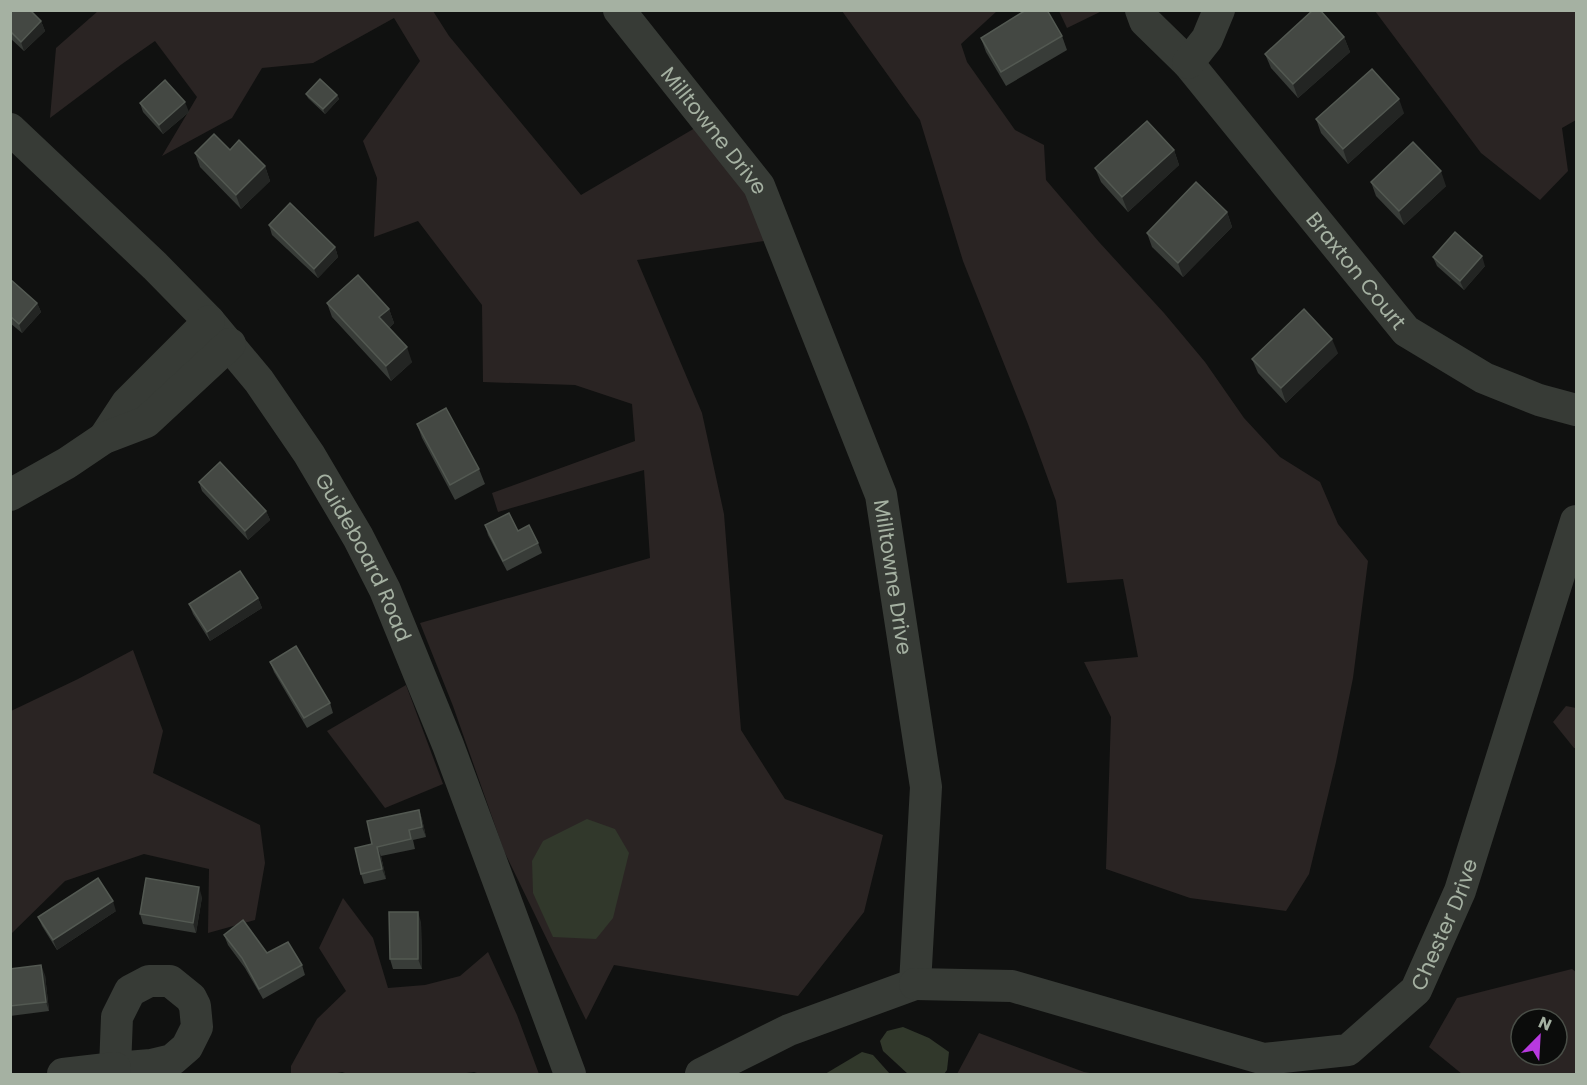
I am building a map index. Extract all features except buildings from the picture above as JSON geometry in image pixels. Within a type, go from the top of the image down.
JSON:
[{"type":"street","name":"Milltowne Drive","points":[[619,10],[759,186],[881,495],[926,787],[915,984]]},
{"type":"street","name":"Braxton Court","points":[[1141,10],[1145,21],[1188,63],[1406,331],[1484,378],[1539,400],[1576,410]]},
{"type":"street","points":[[1188,63],[1207,39],[1219,10]]},
{"type":"street","name":"Guideboard Road","points":[[10,129],[155,266],[220,332],[260,381],[309,454],[358,537],[385,590],[448,745],[570,1074]]},
{"type":"street","points":[[10,495],[67,463],[104,438],[127,403],[220,332]]},
{"type":"street","name":"Chester Drive","points":[[915,984],[1012,986],[1264,1059],[1348,1050],[1416,990],[1460,891],[1576,521]]},
{"type":"street","points":[[701,1074],[789,1030],[915,984]]},
{"type":"street","points":[[63,1074],[115,1068]]},
{"type":"shaded area","points":[[154,10],[158,12],[160,10],[433,11],[449,36],[581,195],[695,128],[747,187],[770,240],[637,260],[702,413],[724,514],[741,730],[785,799],[883,835],[864,912],[798,996],[614,965],[586,1020],[504,851],[453,706],[420,623],[650,558],[644,470],[498,512],[492,493],[635,441],[632,404],[575,385],[483,382],[482,305],[418,221],[374,237],[377,178],[363,141],[420,61],[394,18],[313,63],[262,68],[232,118],[162,156],[197,97],[155,41],[50,118],[56,48],[98,11]]},
{"type":"shaded area","points":[[842,11],[997,11],[961,44],[967,62],[1015,130],[1044,145],[1046,180],[1205,362],[1244,418],[1280,457],[1320,482],[1338,524],[1368,561],[1353,678],[1336,762],[1309,874],[1286,911],[1190,898],[1106,869],[1111,717],[1084,662],[1138,657],[1123,579],[1067,583],[1056,501],[963,261],[920,120]]},
{"type":"shaded area","points":[[1059,11],[1102,11],[1067,28]]},
{"type":"shaded area","points":[[1375,11],[1576,11],[1576,120],[1562,128],[1568,171],[1540,200],[1481,153]]},
{"type":"shaded area","points":[[133,650],[163,731],[153,773],[260,825],[265,863],[255,920],[208,933],[209,869],[144,854],[65,881],[11,934],[11,711]]},
{"type":"shaded area","points":[[406,685],[443,784],[385,808],[327,731]]},
{"type":"shaded area","points":[[1566,706],[1576,708],[1576,748],[1553,722]]},
{"type":"shaded area","points":[[587,819],[615,829],[629,853],[613,918],[596,939],[553,937],[533,893],[532,861],[543,841]]},
{"type":"shaded area","points":[[343,898],[373,938],[388,988],[425,985],[460,976],[488,952],[517,1015],[539,1074],[480,1074],[474,1072],[348,1074],[342,1072],[291,1074],[291,1066],[317,1019],[346,991],[319,948]]},
{"type":"shaded area","points":[[1572,969],[1576,972],[1576,1074],[1462,1074],[1429,1047],[1457,998]]},
{"type":"shaded area","points":[[903,1027],[929,1038],[949,1052],[947,1070],[944,1074],[908,1074],[883,1051],[880,1041],[887,1031]]},
{"type":"shaded area","points":[[979,1033],[1084,1072],[1096,1074],[957,1074]]},
{"type":"shaded area","points":[[862,1052],[873,1055],[890,1074],[825,1074]]}]
